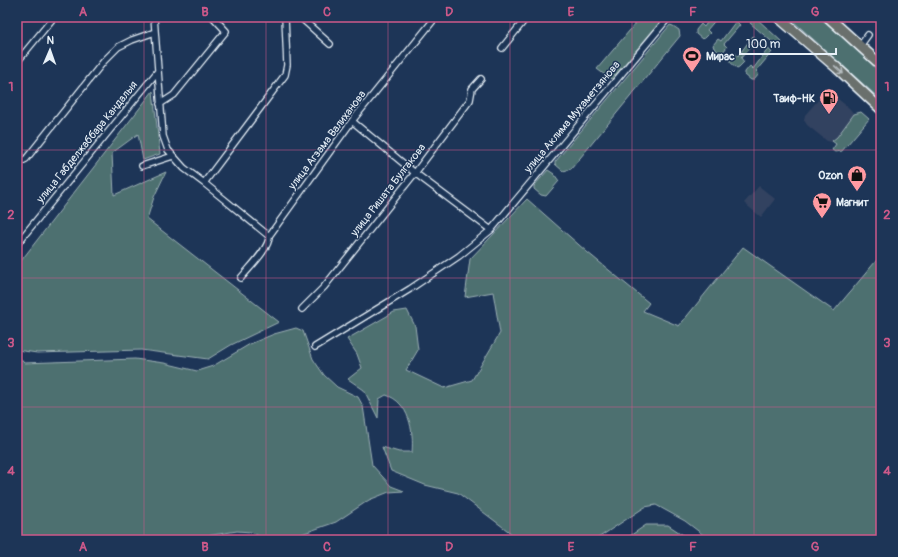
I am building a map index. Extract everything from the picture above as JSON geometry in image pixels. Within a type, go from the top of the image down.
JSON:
[{"type":"main road","points":[[778,17],[837,68],[881,109]]},
{"type":"main road","points":[[828,17],[881,65]]},
{"type":"street","points":[[17,62],[54,17]]},
{"type":"street","points":[[154,17],[163,136],[168,150],[184,168],[269,236]]},
{"type":"street","points":[[160,104],[174,96],[226,31],[213,17]]},
{"type":"street","points":[[204,183],[285,75],[287,65],[285,17]]},
{"type":"street","points":[[300,17],[330,44]]},
{"type":"street","name":"улица Агзама Валиханова","points":[[241,278],[266,248],[269,241],[269,236],[352,122],[436,17]]},
{"type":"street","points":[[502,48],[527,17]]},
{"type":"street","name":"улица Аклима Мухаметзянова","points":[[315,347],[460,256],[491,230],[670,17]]},
{"type":"street","points":[[17,162],[26,159],[104,61],[118,47],[132,40],[155,32]]},
{"type":"street","points":[[860,46],[868,35]]},
{"type":"street","name":"улица Габделжаббара Кандалыя","points":[[17,244],[158,72]]},
{"type":"street","name":"улица Ришата Булгакова","points":[[302,309],[324,287],[415,173],[470,100],[472,89],[481,79]]},
{"type":"street","points":[[352,122],[415,173],[491,230]]},
{"type":"street","points":[[142,166],[173,156]]},
{"type":"shaded area","points":[[827,90],[854,114],[837,138],[832,142],[827,141],[807,125],[804,120],[805,115]]},
{"type":"shaded area","points":[[759,186],[775,199],[761,217],[744,203]]},
{"type":"green space","points":[[641,17],[664,17],[612,79],[609,78],[597,69]]},
{"type":"green space","points":[[711,17],[718,17],[707,30],[710,33],[702,39],[696,34],[696,30],[701,24],[704,27]]},
{"type":"green space","points":[[753,17],[755,17],[782,42],[777,46],[750,23]]},
{"type":"green space","points":[[801,17],[820,17],[881,72],[881,100],[793,21]]},
{"type":"green space","points":[[736,21],[740,25],[724,44],[727,47],[722,53],[720,53],[714,48],[713,45],[718,39],[721,41]]},
{"type":"green space","points":[[670,25],[679,30],[680,36],[571,169],[563,171],[555,164],[555,162]]},
{"type":"green space","points":[[753,36],[757,39],[741,58],[744,62],[737,68],[730,62],[730,59],[735,53],[738,56]]},
{"type":"green space","points":[[768,49],[772,52],[756,71],[759,74],[754,80],[751,80],[745,75],[745,72],[750,66],[753,69]]},
{"type":"green space","points":[[153,91],[160,154],[143,160],[138,134],[112,153],[114,195],[166,172],[154,197],[147,219],[279,322],[231,345],[208,359],[141,350],[37,353],[17,350],[17,266]]},
{"type":"green space","points":[[861,112],[869,119],[842,151],[835,152],[832,150],[836,144],[832,141],[837,137],[854,114]]},
{"type":"green space","points":[[548,170],[554,174],[559,181],[546,196],[541,195],[534,189],[534,186]]},
{"type":"green space","points":[[527,199],[587,252],[649,303],[643,311],[679,326],[743,247],[834,311],[881,255],[881,536],[878,540],[710,540],[685,521],[656,505],[645,507],[595,540],[520,540],[458,493],[425,485],[391,471],[382,447],[399,452],[412,452],[412,435],[408,418],[400,404],[386,395],[379,399],[378,418],[364,390],[348,379],[362,368],[357,354],[347,339],[394,312],[407,310],[415,326],[418,350],[406,370],[444,388],[472,380],[500,333],[493,292],[465,297],[470,259]]},
{"type":"green space","points":[[296,328],[303,331],[313,359],[324,375],[337,387],[358,397],[363,406],[372,465],[391,486],[404,491],[389,492],[369,500],[336,522],[284,540],[267,540],[251,532],[237,531],[182,540],[17,540],[17,355],[24,363],[135,359],[164,363],[197,371],[213,366],[250,344],[274,334]]},
{"type":"green space","points":[[646,525],[668,525],[691,540],[624,540]]},
{"type":"place","name":"Мирас","points":[[692,73]]},
{"type":"place","name":"Таиф-НК","points":[[829,115]]},
{"type":"place","name":"Ozon","points":[[857,192]]},
{"type":"place","name":"Магнит","points":[[822,219]]}]
